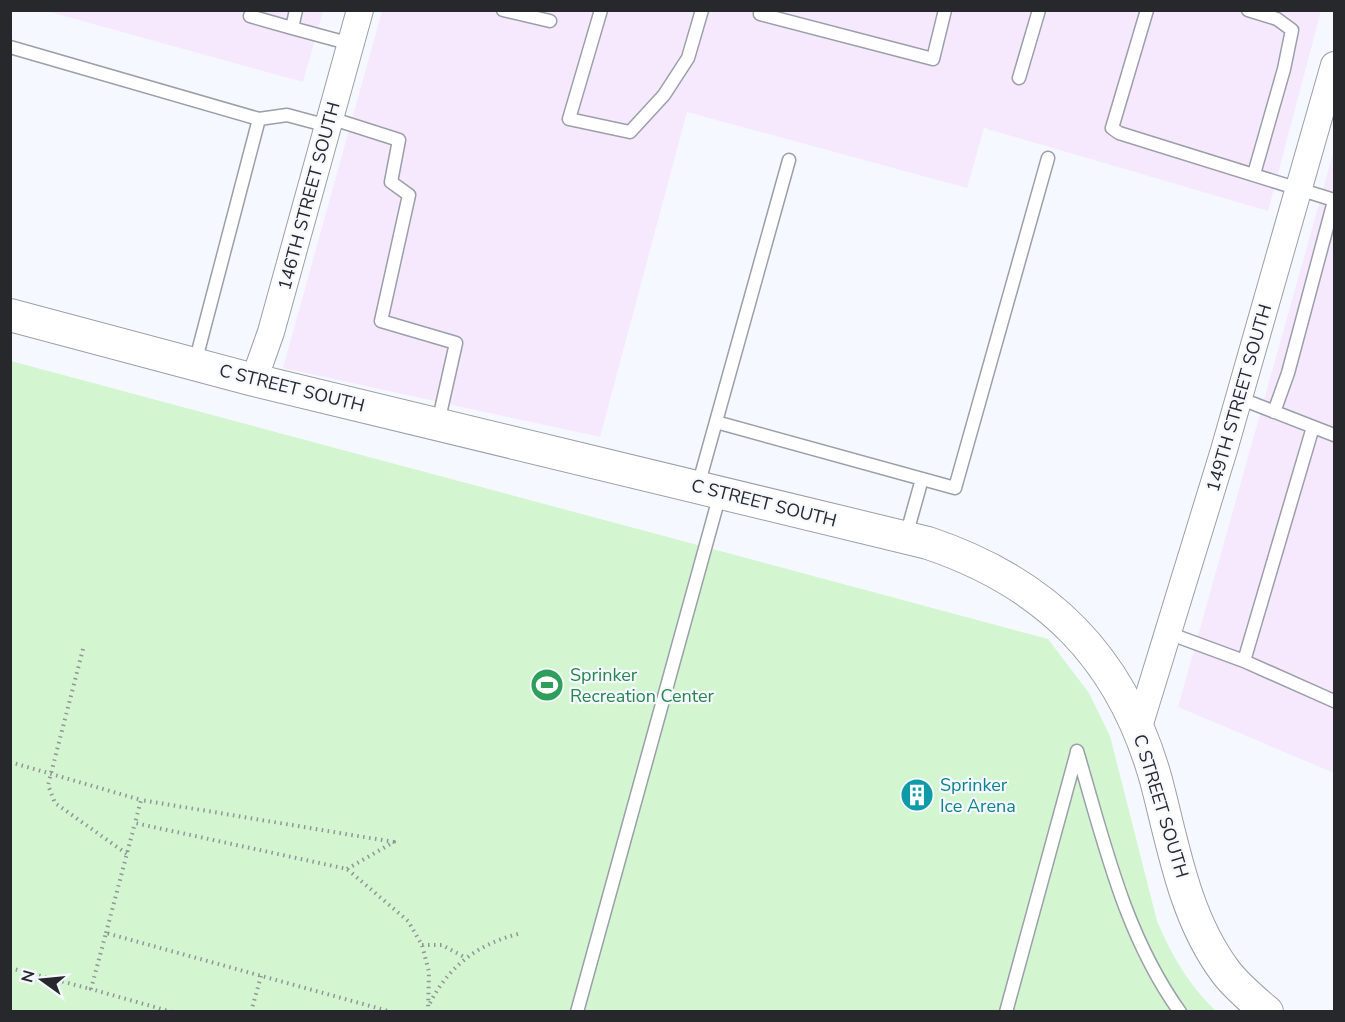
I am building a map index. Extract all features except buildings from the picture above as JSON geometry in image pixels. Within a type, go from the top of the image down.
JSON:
[{"type":"street","name":"146TH STREET SOUTH","points":[[255,380],[271,332],[360,10]]},
{"type":"street","name":"149TH STREET SOUTH","points":[[1138,729],[1239,398],[1335,64]]},
{"type":"street","name":"C STREET SOUTH","points":[[10,315],[255,380],[905,538],[958,553],[988,567],[1022,586],[1055,610],[1104,664],[1138,729],[1155,779],[1169,835],[1198,922],[1226,972],[1267,1011]]},
{"type":"lane","points":[[292,28],[296,10]]},
{"type":"lane","points":[[504,10],[550,21]]},
{"type":"lane","points":[[601,10],[569,119],[630,132],[664,95],[688,58],[702,10]]},
{"type":"lane","points":[[760,10],[760,14],[933,59],[945,10]]},
{"type":"lane","points":[[1019,78],[1039,10]]},
{"type":"lane","points":[[1147,10],[1112,128],[1119,133],[1335,200],[1274,412]]},
{"type":"lane","points":[[1248,10],[1277,19],[1292,30],[1284,69],[1254,174]]},
{"type":"lane","points":[[250,16],[351,44]]},
{"type":"lane","points":[[10,47],[259,119],[288,115],[329,122],[399,140],[391,182],[409,195],[381,321],[456,343],[438,424]]},
{"type":"lane","points":[[195,364],[259,119]]},
{"type":"lane","points":[[716,422],[955,489],[1048,158]]},
{"type":"lane","points":[[576,1011],[709,490],[716,422],[789,159]]},
{"type":"lane","points":[[1239,398],[1335,435]]},
{"type":"lane","points":[[1244,661],[1313,427]]},
{"type":"lane","points":[[905,538],[922,479]]},
{"type":"lane","points":[[1168,633],[1244,661],[1335,701]]},
{"type":"lane","points":[[1006,1011],[1077,751],[1134,935],[1149,964],[1180,1011]]},
{"type":"path","points":[[83,649],[48,785],[55,803],[127,855]]},
{"type":"path","points":[[10,762],[141,800],[394,842],[347,869]]},
{"type":"path","points":[[91,989],[141,800]]},
{"type":"path","points":[[135,823],[347,869],[408,921],[422,945],[429,972],[428,1009]]},
{"type":"path","points":[[106,933],[392,1011]]},
{"type":"path","points":[[428,1009],[447,976],[466,958],[487,944],[518,934]]},
{"type":"path","points":[[422,945],[442,945],[466,958]]},
{"type":"path","points":[[10,968],[172,1011]]},
{"type":"path","points":[[251,1011],[261,975]]},
{"type":"shaded area","points":[[46,11],[323,11],[303,82]]},
{"type":"shaded area","points":[[382,11],[1321,11],[1268,211],[984,128],[967,188],[687,112],[600,437],[283,368]]},
{"type":"shaded area","points":[[1334,150],[1334,773],[1178,707]]},
{"type":"green space","name":"Sprinker Recreation Center","points":[[11,361],[1048,639],[1089,693],[1110,736],[1162,933],[1189,980],[1216,1011],[11,1012]]},
{"type":"place","name":"Sprinker Recreation Center","points":[[547,685]]},
{"type":"place","name":"Sprinker Ice Arena","points":[[917,795]]}]
